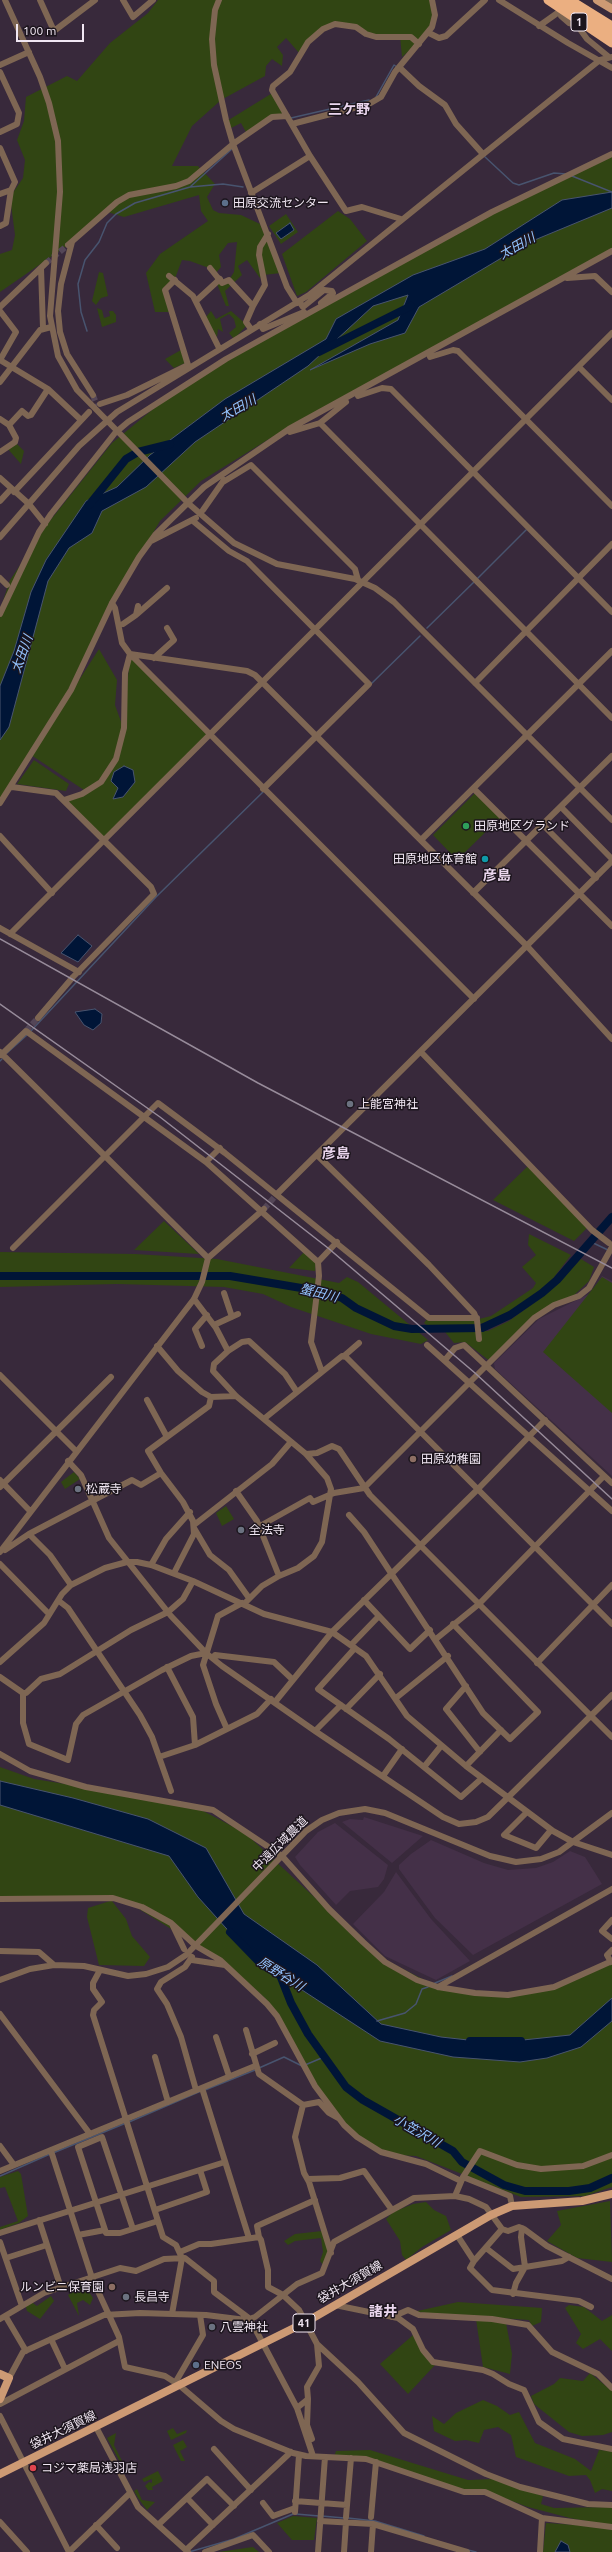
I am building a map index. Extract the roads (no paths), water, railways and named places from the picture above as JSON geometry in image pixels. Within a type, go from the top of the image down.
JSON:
[{"type":"highway","name":"1","points":[[548,0],[612,43]]},
{"type":"highway","name":"1","points":[[558,0],[612,34]]},
{"type":"highway","name":"1","points":[[570,0],[612,26]]},
{"type":"main road","points":[[577,0],[612,23]]},
{"type":"main road","points":[[598,0],[612,9]]},
{"type":"main road","name":"袋井大須賀線","points":[[0,2474],[96,2427],[177,2384],[263,2344],[306,2322],[491,2215],[512,2206],[582,2201],[611,2197]]},
{"type":"main road","points":[[0,2399],[3,2374]]},
{"type":"street","points":[[5,0],[29,52],[49,103],[58,141],[60,192],[50,300],[51,326],[58,356],[66,373],[77,390],[189,504],[234,543],[257,556],[294,568],[333,574],[361,581],[394,602],[612,820]]},
{"type":"street","points":[[40,0],[54,31],[95,0]]},
{"type":"street","points":[[123,0],[133,17],[153,0]]},
{"type":"street","points":[[219,0],[215,10],[212,39],[214,65],[233,144],[287,287],[303,308],[324,290],[332,291],[333,293],[318,308],[264,329],[260,324]]},
{"type":"street","points":[[292,124],[376,101],[381,97],[399,66],[429,33],[435,16],[432,0]]},
{"type":"street","points":[[429,33],[439,38],[446,36],[486,0]]},
{"type":"street","points":[[499,0],[539,26],[612,68]]},
{"type":"street","points":[[539,26],[563,9],[570,0]]},
{"type":"street","points":[[608,0],[612,2]]},
{"type":"street","points":[[563,9],[561,16],[569,23],[577,25],[587,39],[610,57]]},
{"type":"street","points":[[401,219],[362,207],[346,211],[310,156],[272,90],[273,86],[290,72],[303,48],[323,29],[340,23],[356,27],[366,34],[376,37],[411,37],[419,44]]},
{"type":"street","points":[[0,65],[29,52]]},
{"type":"street","points":[[0,537],[79,446],[106,420],[138,398],[199,362],[218,348],[298,302],[482,152],[600,60],[610,57]]},
{"type":"street","points":[[399,66],[419,86],[445,105],[456,124],[482,152]]},
{"type":"street","points":[[0,72],[19,113],[17,124],[0,132]]},
{"type":"street","points":[[93,395],[67,354],[60,332],[58,311],[61,284],[70,244],[113,204],[130,195],[176,186],[189,181],[233,144],[272,117],[287,116]]},
{"type":"street","points":[[0,148],[15,182],[11,190],[6,224],[0,226]]},
{"type":"street","points":[[0,614],[44,524],[62,498],[120,433],[204,372],[492,212],[612,154]]},
{"type":"street","points":[[251,192],[310,156]]},
{"type":"street","points":[[0,194],[11,190]]},
{"type":"street","points":[[251,329],[246,322],[253,306],[265,286],[260,247],[268,234]]},
{"type":"street","points":[[0,803],[12,787],[71,690],[112,603],[151,541],[164,525],[189,504],[204,487],[246,457],[284,433],[566,278],[612,251]]},
{"type":"street","points":[[0,307],[46,263]]},
{"type":"street","points":[[41,268],[43,328]]},
{"type":"street","points":[[210,268],[222,283],[229,280],[253,306]]},
{"type":"street","points":[[169,276],[193,296],[218,348]]},
{"type":"street","points":[[566,278],[595,276],[612,292]]},
{"type":"street","points":[[175,280],[164,290],[188,364]]},
{"type":"street","points":[[196,301],[220,280]]},
{"type":"street","points":[[0,311],[16,332],[2,351],[0,360],[48,389],[81,420]]},
{"type":"street","points":[[0,382],[43,328],[51,326]]},
{"type":"street","points":[[10,934],[211,736],[316,630],[361,581],[526,421],[612,333]]},
{"type":"street","points":[[418,360],[453,350],[458,351],[612,506]]},
{"type":"street","points":[[100,404],[127,395],[188,364],[199,362]]},
{"type":"street","points":[[579,367],[612,400]]},
{"type":"street","points":[[284,433],[320,423],[352,396],[382,388],[391,389],[612,612]]},
{"type":"street","points":[[9,425],[22,411],[28,416],[31,415],[48,389]]},
{"type":"street","points":[[0,501],[13,490],[89,412]]},
{"type":"street","points":[[0,419],[9,425],[16,438],[15,442],[0,452]]},
{"type":"street","points":[[320,423],[612,718]]},
{"type":"street","points":[[203,510],[223,482],[246,457]]},
{"type":"street","points":[[223,482],[251,465],[355,569],[361,581]]},
{"type":"street","points":[[0,478],[29,504],[44,524]]},
{"type":"street","points":[[151,541],[194,520],[229,551],[247,561],[369,684],[264,790]]},
{"type":"street","points":[[475,683],[612,544]]},
{"type":"street","points":[[0,578],[8,585]]},
{"type":"street","points":[[121,635],[123,622],[136,615],[167,588]]},
{"type":"street","points":[[112,603],[115,608],[121,635],[130,654],[474,999]]},
{"type":"street","points":[[136,615],[138,606]]},
{"type":"street","points":[[154,658],[174,640],[167,628]]},
{"type":"street","points":[[421,840],[474,789],[526,734],[612,650]]},
{"type":"street","points":[[130,654],[247,671],[264,683],[527,946],[612,1039]]},
{"type":"street","points":[[64,800],[82,794],[101,782],[116,759],[124,728],[125,673],[130,654]]},
{"type":"street","points":[[473,893],[612,756]]},
{"type":"street","points":[[12,787],[56,793],[151,887],[154,894],[79,972],[38,1018]]},
{"type":"street","points":[[474,789],[579,895],[612,926]]},
{"type":"street","points":[[277,1194],[579,895],[612,860],[561,807]]},
{"type":"street","points":[[542,825],[596,878]]},
{"type":"street","points":[[0,836],[52,893]]},
{"type":"street","points":[[0,928],[79,972]]},
{"type":"street","points":[[208,1260],[1,1054],[28,1033],[146,1117],[206,1162],[263,1210],[318,1262],[319,1276],[311,1342],[322,1372]]},
{"type":"street","points":[[260,1526],[310,1498],[312,1502],[330,1495],[364,1488],[534,1318],[554,1305],[579,1296],[589,1288],[606,1257],[610,1245],[592,1230],[421,1052]]},
{"type":"street","points":[[13,1248],[146,1117],[158,1103],[220,1148],[429,1318],[477,1319]]},
{"type":"street","points":[[206,1162],[220,1148]]},
{"type":"street","points":[[317,1155],[429,1265],[477,1319],[479,1339]]},
{"type":"street","points":[[0,1553],[30,1510],[194,1299],[202,1282],[208,1260],[263,1210]]},
{"type":"street","points":[[318,1262],[337,1242]]},
{"type":"street","points":[[214,1325],[235,1316],[224,1293]]},
{"type":"street","points":[[194,1299],[214,1325],[228,1351]]},
{"type":"street","points":[[202,1346],[195,1329],[207,1315]]},
{"type":"street","points":[[227,1729],[216,1704],[203,1665],[218,1616],[243,1604],[279,1576],[303,1566],[318,1549],[330,1495],[327,1478],[306,1454],[290,1443],[264,1418],[236,1396],[213,1371],[214,1364],[228,1351],[242,1342],[249,1341],[285,1374],[297,1392]]},
{"type":"street","points":[[264,1418],[359,1344]]},
{"type":"street","points":[[427,1345],[471,1382],[612,1511]]},
{"type":"street","points":[[445,1360],[455,1348],[464,1345],[612,1483]]},
{"type":"street","points":[[157,1346],[178,1371],[202,1392],[212,1397],[236,1396]]},
{"type":"street","points":[[344,1356],[612,1624]]},
{"type":"street","points":[[0,1374],[76,1451]]},
{"type":"street","points":[[30,1510],[1,1484],[110,1377]]},
{"type":"street","points":[[212,1397],[209,1406],[148,1450],[161,1473],[190,1512],[194,1526],[210,1556],[229,1570],[249,1598]]},
{"type":"street","points":[[147,1400],[167,1437]]},
{"type":"street","points":[[159,1757],[195,1744],[227,1729],[257,1714],[273,1701],[332,1632],[477,1490],[545,1420]]},
{"type":"street","points":[[194,1526],[236,1491],[272,1464],[290,1443]]},
{"type":"street","points":[[306,1454],[317,1453],[332,1446],[336,1446],[349,1461],[364,1488],[612,1737]]},
{"type":"street","points":[[68,1461],[81,1475],[109,1538],[168,1612],[206,1653],[273,1701],[443,1817],[459,1824],[476,1822],[488,1817],[590,1714],[612,1695]]},
{"type":"street","points":[[0,1553],[29,1534],[132,1480],[141,1485],[161,1473]]},
{"type":"street","points":[[436,1638],[479,1604],[604,1476]]},
{"type":"street","points":[[236,1491],[260,1526],[279,1576]]},
{"type":"street","points":[[152,1565],[166,1539],[190,1512]]},
{"type":"street","points":[[349,1515],[392,1573],[436,1638],[483,1713],[510,1739],[538,1712],[453,1624]]},
{"type":"street","points":[[174,1573],[194,1534],[194,1526]]},
{"type":"street","points":[[29,1534],[50,1555],[71,1585]]},
{"type":"street","points":[[0,1659],[44,1623],[71,1585],[105,1568],[127,1562],[152,1565],[193,1581],[264,1614],[332,1632],[366,1656],[380,1674],[407,1716],[481,1779],[551,1830],[573,1842],[612,1855]]},
{"type":"street","points":[[0,1564],[50,1614]]},
{"type":"street","points":[[23,1693],[26,1693],[41,1679],[60,1674],[96,1651],[168,1612],[183,1599],[193,1581]]},
{"type":"street","points":[[537,1663],[612,1585]]},
{"type":"street","points":[[364,1600],[410,1649],[430,1630]]},
{"type":"street","points":[[59,1601],[68,1608],[123,1690],[152,1737],[171,1790]]},
{"type":"street","points":[[379,1616],[318,1689],[424,1766],[461,1797],[481,1779]]},
{"type":"street","points":[[23,1693],[23,1723],[29,1744],[68,1760],[76,1724],[83,1715],[123,1690],[167,1667],[191,1656],[206,1653]]},
{"type":"street","points":[[212,1658],[215,1655],[274,1662],[292,1679]]},
{"type":"street","points":[[396,1698],[448,1656]]},
{"type":"street","points":[[167,1667],[193,1717],[195,1744]]},
{"type":"street","points":[[315,1730],[380,1674]]},
{"type":"street","points":[[0,1677],[23,1693]]},
{"type":"street","points":[[466,1686],[446,1709],[480,1752]]},
{"type":"street","points":[[466,1766],[501,1730]]},
{"type":"street","points":[[424,1766],[441,1746]]},
{"type":"street","points":[[383,1776],[402,1750]]},
{"type":"street","points":[[1,1756],[30,1771],[86,1787],[213,1810],[280,1858],[329,1909],[385,1962],[401,1973],[438,1987],[475,1993],[522,1993],[554,1988],[611,1962],[608,1955],[612,1950]]},
{"type":"street","name":"中遠広域農道","points":[[0,1980],[30,1969],[54,1965],[84,1966],[128,1976],[158,1972],[179,1960],[196,1946],[280,1858],[318,1822],[339,1813],[359,1810],[385,1813],[490,1856],[508,1861],[526,1862],[541,1859],[573,1842],[612,1813]]},
{"type":"street","points":[[527,1812],[504,1835],[536,1848],[551,1830]]},
{"type":"street","points":[[438,1987],[612,1889]]},
{"type":"street","points":[[0,1899],[113,1898],[142,1907],[171,1923],[196,1946],[225,1965],[256,1993],[277,2016],[306,2072],[340,2119],[357,2137],[381,2152],[426,2164],[462,2179],[510,2196],[512,2206]]},
{"type":"street","points":[[612,1920],[602,1931],[612,1939]]},
{"type":"street","points":[[171,1923],[184,1949]]},
{"type":"street","points":[[0,1951],[39,1952],[54,1965]]},
{"type":"street","points":[[225,1965],[192,1959],[161,1982],[156,1989],[167,2004],[181,2037],[225,2162],[249,2238]]},
{"type":"street","points":[[100,1970],[93,1983],[93,1989],[102,2002],[94,2010],[93,2015],[163,2237],[176,2245],[181,2255],[214,2281],[214,2292],[250,2319],[297,2408],[313,2456]]},
{"type":"street","points":[[0,2014],[90,2134]]},
{"type":"street","points":[[246,2030],[255,2066],[259,2074],[302,2105],[319,2102],[329,2113],[340,2119]]},
{"type":"street","points":[[216,2037],[229,2076]]},
{"type":"street","points":[[252,2054],[275,2043]]},
{"type":"street","points":[[154,2057],[168,2102]]},
{"type":"street","points":[[0,2171],[255,2066]]},
{"type":"street","points":[[302,2105],[295,2137],[331,2253]]},
{"type":"street","points":[[133,2229],[102,2137],[78,2147],[106,2233],[112,2234],[133,2229],[158,2221]]},
{"type":"street","points":[[0,2146],[14,2165]]},
{"type":"street","points":[[50,2151],[92,2278],[119,2341],[125,2368],[165,2376],[177,2384],[221,2422],[299,2455],[351,2458],[376,2462],[464,2492],[485,2492],[542,2518],[612,2527]]},
{"type":"street","points":[[455,2196],[473,2159],[480,2151],[517,2165],[540,2169],[588,2165],[612,2155]]},
{"type":"street","points":[[0,2233],[225,2162]]},
{"type":"street","points":[[155,2210],[206,2192],[200,2170]]},
{"type":"street","points":[[308,2180],[340,2178],[364,2171],[392,2210]]},
{"type":"street","points":[[3,2374],[21,2354],[26,2351],[109,2315],[140,2313],[200,2315],[250,2319],[297,2284],[322,2273],[334,2242],[414,2198],[455,2196],[482,2204],[502,2229]]},
{"type":"street","points":[[312,2439],[308,2424],[307,2387],[320,2361],[317,2344],[299,2310],[283,2295],[268,2287],[264,2247],[259,2237],[258,2226],[315,2200]]},
{"type":"street","points":[[39,2220],[61,2288]]},
{"type":"street","points":[[513,2294],[525,2266],[522,2228]]},
{"type":"street","points":[[592,2307],[579,2302],[492,2290],[470,2268],[474,2261],[502,2229],[522,2228],[569,2257],[612,2279]]},
{"type":"street","points":[[78,2235],[105,2230]]},
{"type":"street","points":[[456,2234],[474,2261]]},
{"type":"street","points":[[26,2351],[3,2318],[37,2296],[120,2268],[136,2271],[164,2259],[181,2255],[199,2244],[211,2244],[259,2237]]},
{"type":"street","points":[[0,2242],[22,2306]]},
{"type":"street","points":[[6,2258],[47,2245]]},
{"type":"street","points":[[486,2248],[513,2269],[562,2261],[569,2257]]},
{"type":"street","points":[[172,2314],[181,2255]]},
{"type":"street","points":[[335,2305],[392,2317],[414,2329],[423,2350],[433,2362],[483,2370],[493,2374],[509,2384],[524,2390],[539,2422],[563,2439],[612,2449]]},
{"type":"street","points":[[392,2317],[408,2310],[419,2315],[492,2319],[528,2325],[552,2352],[598,2374],[612,2388]]},
{"type":"street","points":[[177,2384],[203,2335],[200,2315]]},
{"type":"street","points":[[51,2339],[65,2369]]},
{"type":"street","points":[[0,2404],[119,2341]]},
{"type":"street","points":[[317,2344],[327,2351],[404,2433],[486,2474],[520,2487],[588,2504],[612,2506]]},
{"type":"street","points":[[297,2408],[308,2399]]},
{"type":"street","points":[[0,2416],[69,2552],[73,2551],[96,2525],[130,2494]]},
{"type":"street","points":[[96,2427],[130,2494],[142,2510],[187,2551],[291,2452]]},
{"type":"street","points":[[214,2449],[251,2490]]},
{"type":"street","points":[[295,2507],[299,2455]]},
{"type":"street","points":[[318,2552],[324,2457]]},
{"type":"street","points":[[344,2552],[351,2458]]},
{"type":"street","points":[[371,2552],[376,2462]]},
{"type":"street","points":[[159,2524],[207,2479],[234,2506]]},
{"type":"street","points":[[187,2498],[213,2525]]},
{"type":"street","points":[[262,2503],[273,2516],[295,2507],[321,2503],[347,2505]]},
{"type":"street","points":[[540,2552],[542,2518]]},
{"type":"street","points":[[320,2521],[346,2519],[372,2520],[467,2552]]},
{"type":"street","points":[[0,2522],[27,2552]]},
{"type":"street","points":[[96,2525],[117,2548]]},
{"type":"street","points":[[205,2552],[253,2535],[269,2552]]},
{"type":"water","points":[[612,192],[612,208],[525,244],[419,307],[405,333],[370,344],[310,370],[398,320],[408,295],[373,306],[308,366],[195,442],[146,487],[102,511],[92,533],[69,548],[48,581],[9,727],[0,740],[0,686],[14,651],[31,592],[46,560],[86,501],[117,487],[150,455],[225,399],[326,339],[336,319],[413,275],[485,249],[562,200]]},
{"type":"water","points":[[290,223],[294,230],[281,239],[276,233]]},
{"type":"water","points":[[124,766],[133,770],[135,782],[123,797],[113,799],[118,788],[111,781],[114,772]]},
{"type":"water","points":[[78,935],[92,946],[78,962],[61,953]]},
{"type":"water","points":[[95,1009],[102,1014],[101,1023],[93,1030],[84,1025],[75,1012]]},
{"type":"water","points":[[0,1781],[73,1798],[148,1819],[206,1848],[244,1914],[317,1965],[381,2024],[441,2037],[495,2043],[570,2035],[612,1998],[612,2021],[581,2047],[547,2058],[520,2062],[453,2057],[380,2041],[273,1971],[244,1948],[198,1897],[169,1856],[0,1805]]},
{"type":"water","points":[[561,2541],[568,2545],[570,2552],[555,2552]]},
{"type":"waterway","points":[[376,97],[394,65],[397,67]]},
{"type":"waterway","points":[[291,118],[369,100]]},
{"type":"waterway","points":[[190,187],[233,148]]},
{"type":"waterway","points":[[484,156],[513,183],[519,185],[554,173],[566,174]]},
{"type":"waterway","points":[[572,176],[612,192]]},
{"type":"waterway","points":[[87,331],[81,312],[78,284],[85,260],[99,242],[107,223],[116,214],[135,203],[190,187],[223,184],[243,187]]},
{"type":"waterway","name":"太田川","points":[[319,352],[411,306]]},
{"type":"waterway","name":"太田川","points":[[89,505],[126,459],[138,452],[170,444]]},
{"type":"waterway","points":[[477,579],[526,530]]},
{"type":"waterway","points":[[427,628],[474,582]]},
{"type":"waterway","points":[[371,684],[420,636]]},
{"type":"waterway","points":[[30,1032],[156,897],[264,791]]},
{"type":"waterway","points":[[7,1053],[27,1035]]},
{"type":"waterway","name":"蟹田川","points":[[0,1276],[230,1276],[313,1290],[342,1298],[356,1308],[394,1326],[412,1329],[482,1328],[510,1315],[542,1293],[557,1280],[612,1217]]},
{"type":"waterway","points":[[589,1241],[608,1250]]},
{"type":"waterway","name":"原野谷川","points":[[230,1932],[261,1964],[281,1976]]},
{"type":"waterway","name":"小笠沢川","points":[[280,1975],[291,2003],[308,2034],[346,2087],[363,2100],[453,2151],[462,2162],[504,2185],[525,2191],[569,2191],[590,2188],[612,2178]]},
{"type":"waterway","points":[[435,1983],[452,1976]]},
{"type":"waterway","points":[[377,2021],[405,2013],[416,2004],[422,1989],[428,1987]]},
{"type":"waterway","name":"原野谷川","points":[[470,2041],[521,2041]]},
{"type":"waterway","points":[[259,2068],[284,2057],[302,2066]]},
{"type":"waterway","points":[[305,2065],[324,2057]]},
{"type":"waterway","points":[[205,2090],[255,2070]]},
{"type":"waterway","points":[[129,2122],[201,2091]]},
{"type":"waterway","points":[[53,2153],[126,2123]]},
{"type":"waterway","points":[[0,2176],[50,2154]]},
{"type":"waterway","points":[[189,2552],[234,2539],[293,2514]]},
{"type":"waterway","points":[[296,2514],[319,2516]]},
{"type":"waterway","points":[[322,2516],[344,2518]]},
{"type":"waterway","points":[[348,2518],[375,2521],[424,2536]]},
{"type":"waterway","points":[[468,2550],[476,2552]]},
{"type":"tunnel","points":[[46,263],[68,245]]},
{"type":"tunnel","points":[[93,395],[97,406]]},
{"type":"tunnel","points":[[26,1031],[38,1018]]},
{"type":"tunnel","points":[[264,1209],[277,1194]]},
{"type":"railway","points":[[0,939],[258,1083],[612,1268]]},
{"type":"railway","points":[[0,1004],[160,1117],[328,1248],[475,1373],[612,1499]]},
{"type":"place","name":"田原交流センター","points":[[225,203]]},
{"type":"place","name":"田原地区グランド","points":[[466,826]]},
{"type":"place","name":"田原地区体育館","points":[[485,859]]},
{"type":"place","name":"上能宮神社","points":[[350,1104]]},
{"type":"place","name":"田原幼稚園","points":[[413,1459]]},
{"type":"place","name":"松蔵寺","points":[[78,1489]]},
{"type":"place","name":"全法寺","points":[[241,1530]]},
{"type":"place","name":"ルンビニ保育園","points":[[112,2287]]},
{"type":"place","name":"長昌寺","points":[[126,2297]]},
{"type":"place","name":"八雲神社","points":[[212,2327]]},
{"type":"place","name":"ENEOS","points":[[196,2365]]},
{"type":"place","name":"コジマ薬局浅羽店","points":[[33,2468]]},
{"type":"district","name":"三ケ野","points":[[349,109]]},
{"type":"district","name":"彦島","points":[[497,875]]},
{"type":"district","name":"彦島","points":[[336,1153]]},
{"type":"district","name":"諸井","points":[[383,2311]]}]
